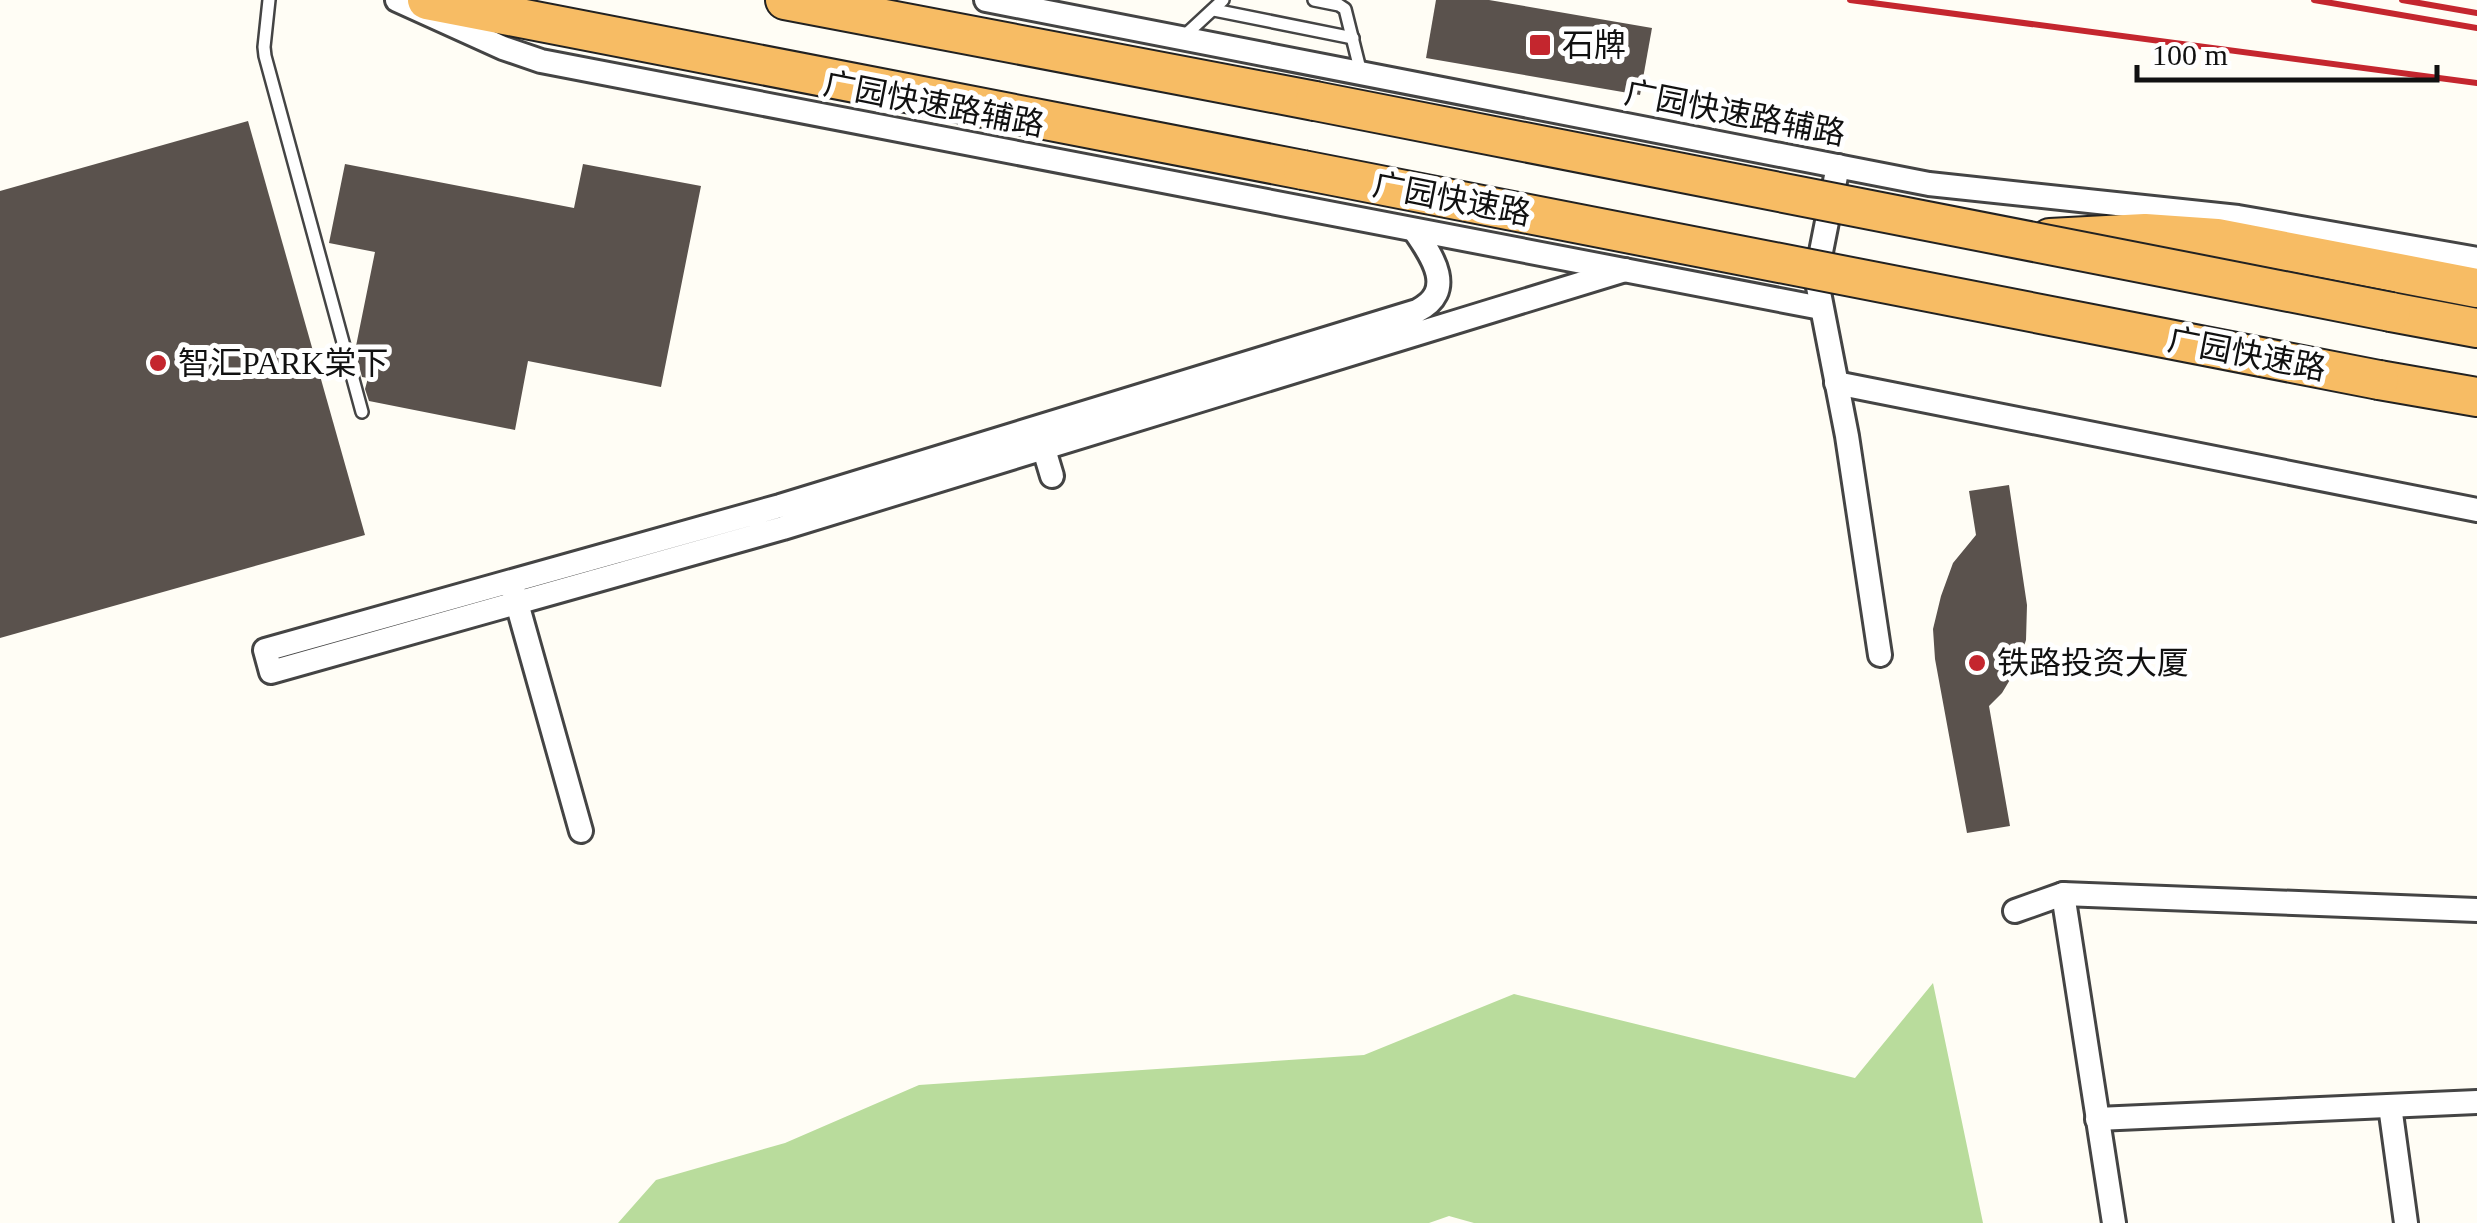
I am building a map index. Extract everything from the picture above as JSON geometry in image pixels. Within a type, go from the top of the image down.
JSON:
[{"type":"highway","name":"广园快速路","points":[[426,0],[2477,398]]},
{"type":"highway","points":[[785,0],[2477,328]]},
{"type":"highway","points":[[2020,240],[2145,233],[2192,235],[2477,288]]},
{"type":"street","name":"广园快速路辅路","points":[[398,0],[503,48],[542,61],[1820,308]]},
{"type":"street","name":"广园快速路辅路","points":[[994,1],[1955,188],[2088,199],[2281,223],[2477,259]]},
{"type":"street","points":[[1838,166],[1818,287],[1847,436],[1880,655]]},
{"type":"street","points":[[1040,437],[1420,309],[1435,296],[1438,278],[1432,258],[1414,230]]},
{"type":"street","points":[[514,592],[264,650],[271,672],[780,506],[1040,437],[1625,270]]},
{"type":"street","points":[[1836,383],[2477,510]]},
{"type":"street","points":[[1040,437],[1052,476]]},
{"type":"street","points":[[514,592],[581,831]]},
{"type":"street","points":[[2063,894],[2114,1223]]},
{"type":"street","points":[[2015,912],[2063,894],[2477,910]]},
{"type":"street","points":[[2097,1120],[2477,1102]]},
{"type":"street","points":[[2390,1106],[2406,1223]]},
{"type":"lane","points":[[269,0],[265,56],[362,412]]},
{"type":"lane","points":[[1314,0],[1343,7],[1362,73]]},
{"type":"lane","points":[[1182,38],[1219,5],[1352,38]]},
{"type":"green space","points":[[1933,983],[1983,1223],[1474,1223],[1449,1216],[1429,1223],[618,1223],[656,1180],[785,1143],[919,1085],[1364,1055],[1514,994],[1855,1078]]},
{"type":"building","points":[[1436,0],[1489,0],[1652,28],[1640,95],[1426,58]]},
{"type":"building","name":"智汇PARK棠下","points":[[248,121],[365,535],[0,638],[0,191]]},
{"type":"building","points":[[345,164],[574,208],[583,164],[701,186],[661,387],[528,361],[515,430],[369,401],[365,389],[368,378],[362,377],[355,351],[375,252],[329,243]]},
{"type":"building","name":"铁路投资大厦","points":[[2009,485],[2027,605],[2026,640],[2017,668],[1989,706],[2010,826],[1967,833],[1933,629],[1953,563],[1976,535],[1969,491]]},
{"type":"railway","points":[[1850,0],[2477,83]]},
{"type":"railway","points":[[2314,0],[2477,28]]},
{"type":"railway","points":[[2402,0],[2477,13]]},
{"type":"place","name":"石牌","points":[[1540,45]]},
{"type":"place","name":"智汇PARK棠下","points":[[158,363]]},
{"type":"place","name":"铁路投资大厦","points":[[1977,663]]}]
